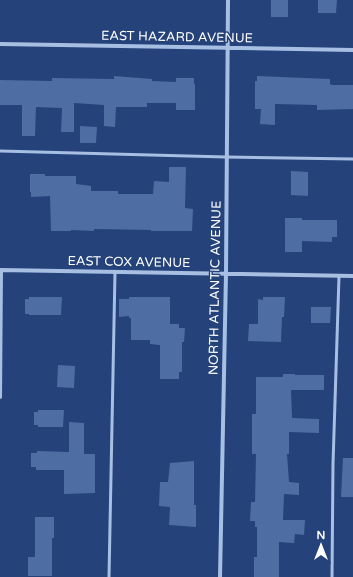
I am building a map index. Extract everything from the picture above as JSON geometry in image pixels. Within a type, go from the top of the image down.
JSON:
[{"type":"street","name":"NORTH ATLANTIC AVENUE","points":[[220,577],[226,274],[228,0]]},
{"type":"street","name":"EAST HAZARD AVENUE","points":[[0,44],[353,50]]},
{"type":"street","name":"EAST COX AVENUE","points":[[1,270],[353,276]]},
{"type":"street","points":[[0,397],[1,270]]},
{"type":"lane","points":[[0,151],[353,159]]},
{"type":"lane","points":[[109,577],[115,272]]},
{"type":"lane","points":[[332,577],[333,464],[339,276]]},
{"type":"building","points":[[271,0],[288,0],[288,17],[271,17]]},
{"type":"building","points":[[318,0],[337,0],[336,13],[318,13]]},
{"type":"building","points":[[114,76],[152,79],[152,81],[176,82],[176,78],[194,78],[195,110],[176,110],[176,103],[147,103],[147,107],[116,107],[115,127],[104,126],[104,105],[74,103],[74,132],[61,132],[62,108],[36,107],[35,136],[22,136],[22,105],[0,105],[0,80],[52,81],[52,78],[114,79]]},
{"type":"building","points":[[257,76],[330,79],[330,84],[332,85],[353,85],[353,109],[317,110],[317,105],[275,104],[275,125],[260,124],[261,109],[255,109],[255,81],[257,81]]},
{"type":"building","points":[[80,126],[97,127],[96,143],[80,143]]},
{"type":"building","points":[[169,167],[186,167],[185,208],[193,209],[192,231],[94,229],[94,231],[51,231],[50,196],[31,197],[30,192],[30,174],[45,174],[45,176],[76,176],[76,184],[91,186],[91,191],[118,191],[118,194],[153,194],[154,181],[169,182]]},
{"type":"building","points":[[291,171],[308,172],[308,196],[291,195]]},
{"type":"building","points":[[285,218],[302,218],[302,220],[337,220],[337,237],[332,237],[332,242],[302,241],[302,252],[285,252]]},
{"type":"building","points":[[29,297],[62,297],[61,315],[25,314],[25,299],[29,299]]},
{"type":"building","points":[[129,297],[170,297],[170,324],[179,324],[179,328],[185,328],[184,342],[182,342],[182,372],[179,372],[179,379],[160,379],[160,345],[150,344],[150,340],[131,340],[131,318],[129,318],[129,316],[119,317],[119,299],[129,299]]},
{"type":"building","points":[[263,297],[285,297],[284,317],[282,317],[281,342],[248,341],[249,324],[258,324],[258,299],[263,300]]},
{"type":"building","points":[[311,307],[331,307],[330,323],[311,323]]},
{"type":"building","points":[[58,365],[75,366],[74,388],[57,387]]},
{"type":"building","points":[[283,374],[324,375],[324,390],[291,390],[292,418],[319,419],[319,433],[289,432],[289,454],[287,454],[289,482],[299,483],[299,495],[284,494],[283,520],[305,520],[304,535],[295,534],[294,543],[279,542],[279,577],[254,577],[254,557],[257,557],[257,527],[255,527],[255,521],[250,521],[251,502],[255,502],[256,454],[252,454],[252,414],[256,414],[256,377],[283,377]]},
{"type":"building","points":[[38,410],[64,410],[63,427],[38,427],[38,425],[34,425],[34,412],[38,412]]},
{"type":"building","points":[[69,422],[84,423],[84,454],[95,454],[95,493],[64,494],[64,470],[36,470],[36,467],[31,467],[31,453],[37,453],[37,451],[69,452]]},
{"type":"building","points":[[343,458],[353,458],[353,497],[341,497]]},
{"type":"building","points":[[194,461],[194,505],[196,505],[196,527],[169,525],[170,507],[159,506],[160,482],[168,482],[170,463]]},
{"type":"building","points":[[35,517],[54,517],[54,538],[52,538],[52,576],[28,576],[28,557],[35,557]]}]
